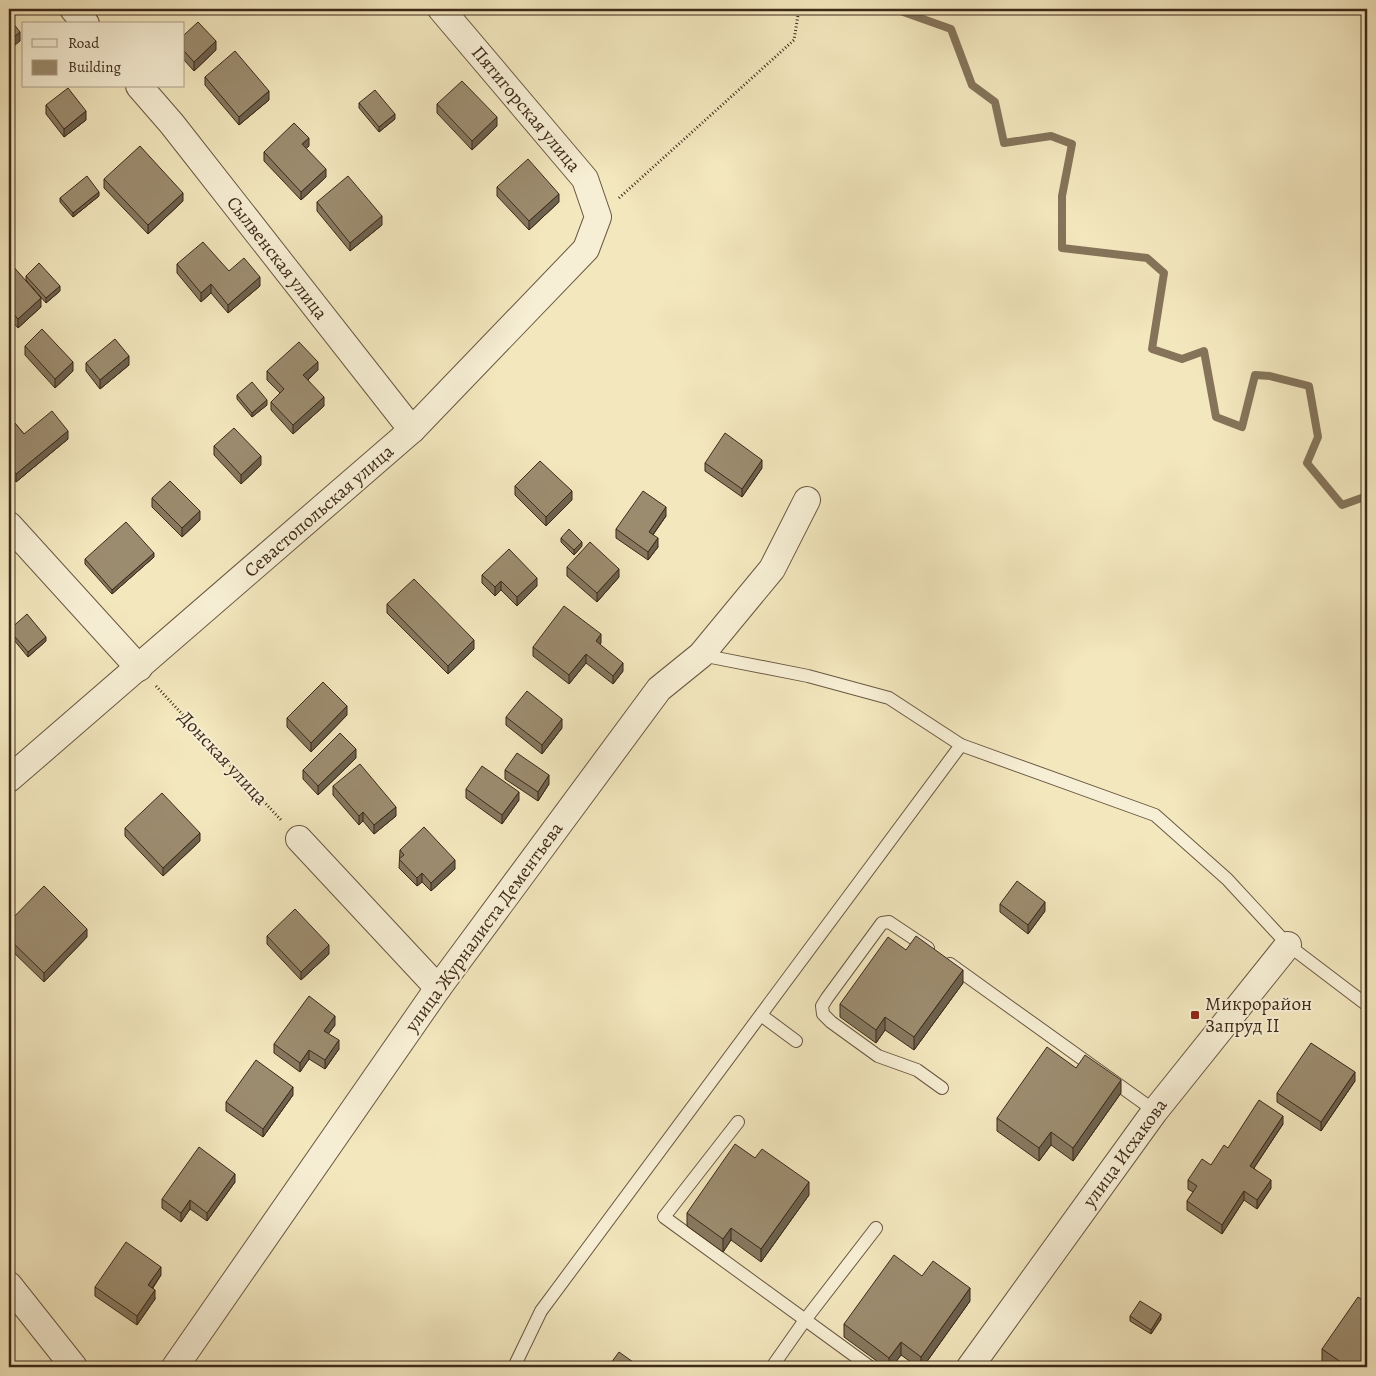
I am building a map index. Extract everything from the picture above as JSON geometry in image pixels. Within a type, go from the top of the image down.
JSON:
[{"type":"street","points":[[73,9],[84,22]]},
{"type":"street","name":"Пятигорская улица","points":[[441,9],[585,180],[598,217]]},
{"type":"street","name":"Сылвенская улица","points":[[141,88],[172,124],[412,430]]},
{"type":"street","name":"Севастопольская улица","points":[[9,779],[412,430],[586,250],[598,217]]},
{"type":"street","name":"улица Журналиста Дементьева","points":[[175,1367],[332,1144],[438,988],[659,689],[701,655],[772,569],[807,500]]},
{"type":"street","points":[[9,525],[138,668]]},
{"type":"street","points":[[299,839],[438,988]]},
{"type":"street","name":"улица Исхакова","points":[[970,1367],[1155,1111],[1288,945]]},
{"type":"street","points":[[9,1285],[74,1367]]},
{"type":"lane","points":[[701,655],[808,676],[889,698],[961,745],[1155,816],[1227,878],[1288,945],[1367,1005]]},
{"type":"lane","points":[[514,1367],[541,1311],[961,745]]},
{"type":"lane","points":[[942,1088],[917,1070],[878,1056],[831,1022],[823,1014],[822,1006],[827,998],[882,924],[889,922],[900,928],[1155,1111]]},
{"type":"lane","points":[[761,1015],[796,1041]]},
{"type":"lane","points":[[738,1122],[664,1217],[870,1367]]},
{"type":"lane","points":[[772,1367],[805,1320],[876,1228]]},
{"type":"path","points":[[598,217],[794,40],[799,9]]},
{"type":"path","name":"Донская улица","points":[[138,668],[299,839]]},
{"type":"building","points":[[9,18],[20,32],[9,41]]},
{"type":"building","points":[[198,22],[216,41],[194,62],[185,52],[185,34]]},
{"type":"building","points":[[235,51],[269,91],[239,117],[205,77]]},
{"type":"building","points":[[462,81],[497,117],[472,141],[437,104]]},
{"type":"building","points":[[68,88],[86,111],[64,129],[46,105]]},
{"type":"building","points":[[375,90],[395,114],[379,127],[359,103]]},
{"type":"building","points":[[294,123],[309,138],[302,144],[326,169],[301,192],[264,152]]},
{"type":"building","points":[[140,146],[183,193],[148,225],[104,179]]},
{"type":"building","points":[[528,159],[559,194],[529,221],[497,187]]},
{"type":"building","points":[[87,176],[99,192],[73,213],[60,198]]},
{"type":"building","points":[[348,176],[382,216],[350,243],[317,202]]},
{"type":"building","points":[[203,242],[229,271],[244,258],[260,277],[228,305],[211,284],[201,293],[177,264]]},
{"type":"building","points":[[39,263],[60,286],[46,298],[26,276]]},
{"type":"building","points":[[12,265],[41,298],[18,319],[9,309],[9,267]]},
{"type":"building","points":[[42,329],[73,362],[55,379],[25,346]]},
{"type":"building","points":[[115,339],[129,356],[100,380],[86,363]]},
{"type":"building","points":[[299,342],[318,362],[303,375],[324,397],[293,425],[271,402],[284,389],[267,371]]},
{"type":"building","points":[[252,382],[267,400],[252,413],[237,395]]},
{"type":"building","points":[[52,411],[68,431],[16,474],[9,465],[9,416],[24,434]]},
{"type":"building","points":[[234,428],[261,456],[241,475],[214,446]]},
{"type":"building","points":[[725,433],[762,460],[742,489],[705,463]]},
{"type":"building","points":[[540,461],[572,491],[546,517],[515,486]]},
{"type":"building","points":[[170,481],[200,511],[182,528],[152,498]]},
{"type":"building","points":[[643,491],[666,507],[649,532],[658,538],[648,552],[616,529]]},
{"type":"building","points":[[126,522],[154,553],[112,590],[85,559]]},
{"type":"building","points":[[569,529],[582,542],[574,550],[561,538]]},
{"type":"building","points":[[590,542],[619,569],[597,593],[567,567]]},
{"type":"building","points":[[509,549],[537,578],[517,597],[501,581],[495,587],[482,575]]},
{"type":"building","points":[[414,579],[474,640],[448,666],[387,604]]},
{"type":"building","points":[[564,606],[601,634],[596,641],[623,663],[613,676],[586,654],[569,675],[533,647]]},
{"type":"building","points":[[27,614],[46,637],[28,652],[9,630]]},
{"type":"building","points":[[323,682],[347,706],[311,743],[287,718]]},
{"type":"building","points":[[527,691],[562,719],[542,745],[506,717]]},
{"type":"building","points":[[340,733],[356,749],[318,786],[303,770]]},
{"type":"building","points":[[517,753],[549,775],[538,792],[505,770]]},
{"type":"building","points":[[360,764],[396,807],[374,825],[363,812],[359,816],[333,786]]},
{"type":"building","points":[[482,766],[519,792],[502,815],[466,789]]},
{"type":"building","points":[[162,793],[200,833],[163,868],[125,828]]},
{"type":"building","points":[[424,827],[455,860],[431,883],[422,873],[417,878],[399,859],[404,855],[400,850]]},
{"type":"building","points":[[1017,881],[1045,902],[1028,925],[1000,904]]},
{"type":"building","points":[[44,886],[87,929],[44,973],[9,939],[9,922]]},
{"type":"building","points":[[295,909],[329,945],[301,972],[267,936]]},
{"type":"building","points":[[916,936],[963,970],[914,1037],[885,1017],[876,1030],[840,1004],[888,937],[906,950]]},
{"type":"building","points":[[309,996],[335,1016],[324,1031],[339,1040],[325,1060],[309,1050],[300,1063],[274,1044]]},
{"type":"building","points":[[1311,1043],[1355,1072],[1321,1122],[1277,1093]]},
{"type":"building","points":[[1047,1047],[1076,1068],[1085,1055],[1121,1080],[1073,1148],[1051,1132],[1039,1148],[997,1118]]},
{"type":"building","points":[[256,1060],[293,1087],[263,1129],[226,1102]]},
{"type":"building","points":[[1259,1100],[1283,1116],[1250,1166],[1271,1180],[1257,1200],[1244,1191],[1222,1225],[1187,1201],[1197,1186],[1188,1180],[1202,1159],[1211,1165],[1224,1145],[1228,1148]]},
{"type":"building","points":[[735,1144],[755,1158],[762,1149],[809,1182],[761,1249],[731,1228],[723,1239],[687,1213]]},
{"type":"building","points":[[199,1147],[235,1174],[207,1213],[190,1200],[181,1213],[162,1199]]},
{"type":"building","points":[[126,1242],[161,1267],[148,1285],[155,1290],[137,1316],[95,1287]]},
{"type":"building","points":[[894,1255],[922,1276],[933,1261],[970,1288],[921,1357],[901,1342],[889,1358],[844,1324]]},
{"type":"building","points":[[1358,1297],[1367,1303],[1367,1367],[1348,1367],[1322,1349]]},
{"type":"building","points":[[1140,1301],[1161,1314],[1151,1330],[1130,1316]]},
{"type":"building","points":[[619,1352],[640,1367],[608,1367]]},
{"type":"waterway","points":[[895,9],[951,29],[972,85],[995,102],[1004,143],[1051,136],[1072,144],[1062,196],[1062,248],[1147,258],[1164,273],[1152,349],[1182,359],[1204,351],[1216,417],[1242,427],[1255,375],[1270,376],[1309,386],[1318,437],[1307,463],[1342,505],[1367,496]]},
{"type":"place","name":"Микрорайон Запруд II","points":[[1195,1015]]}]
